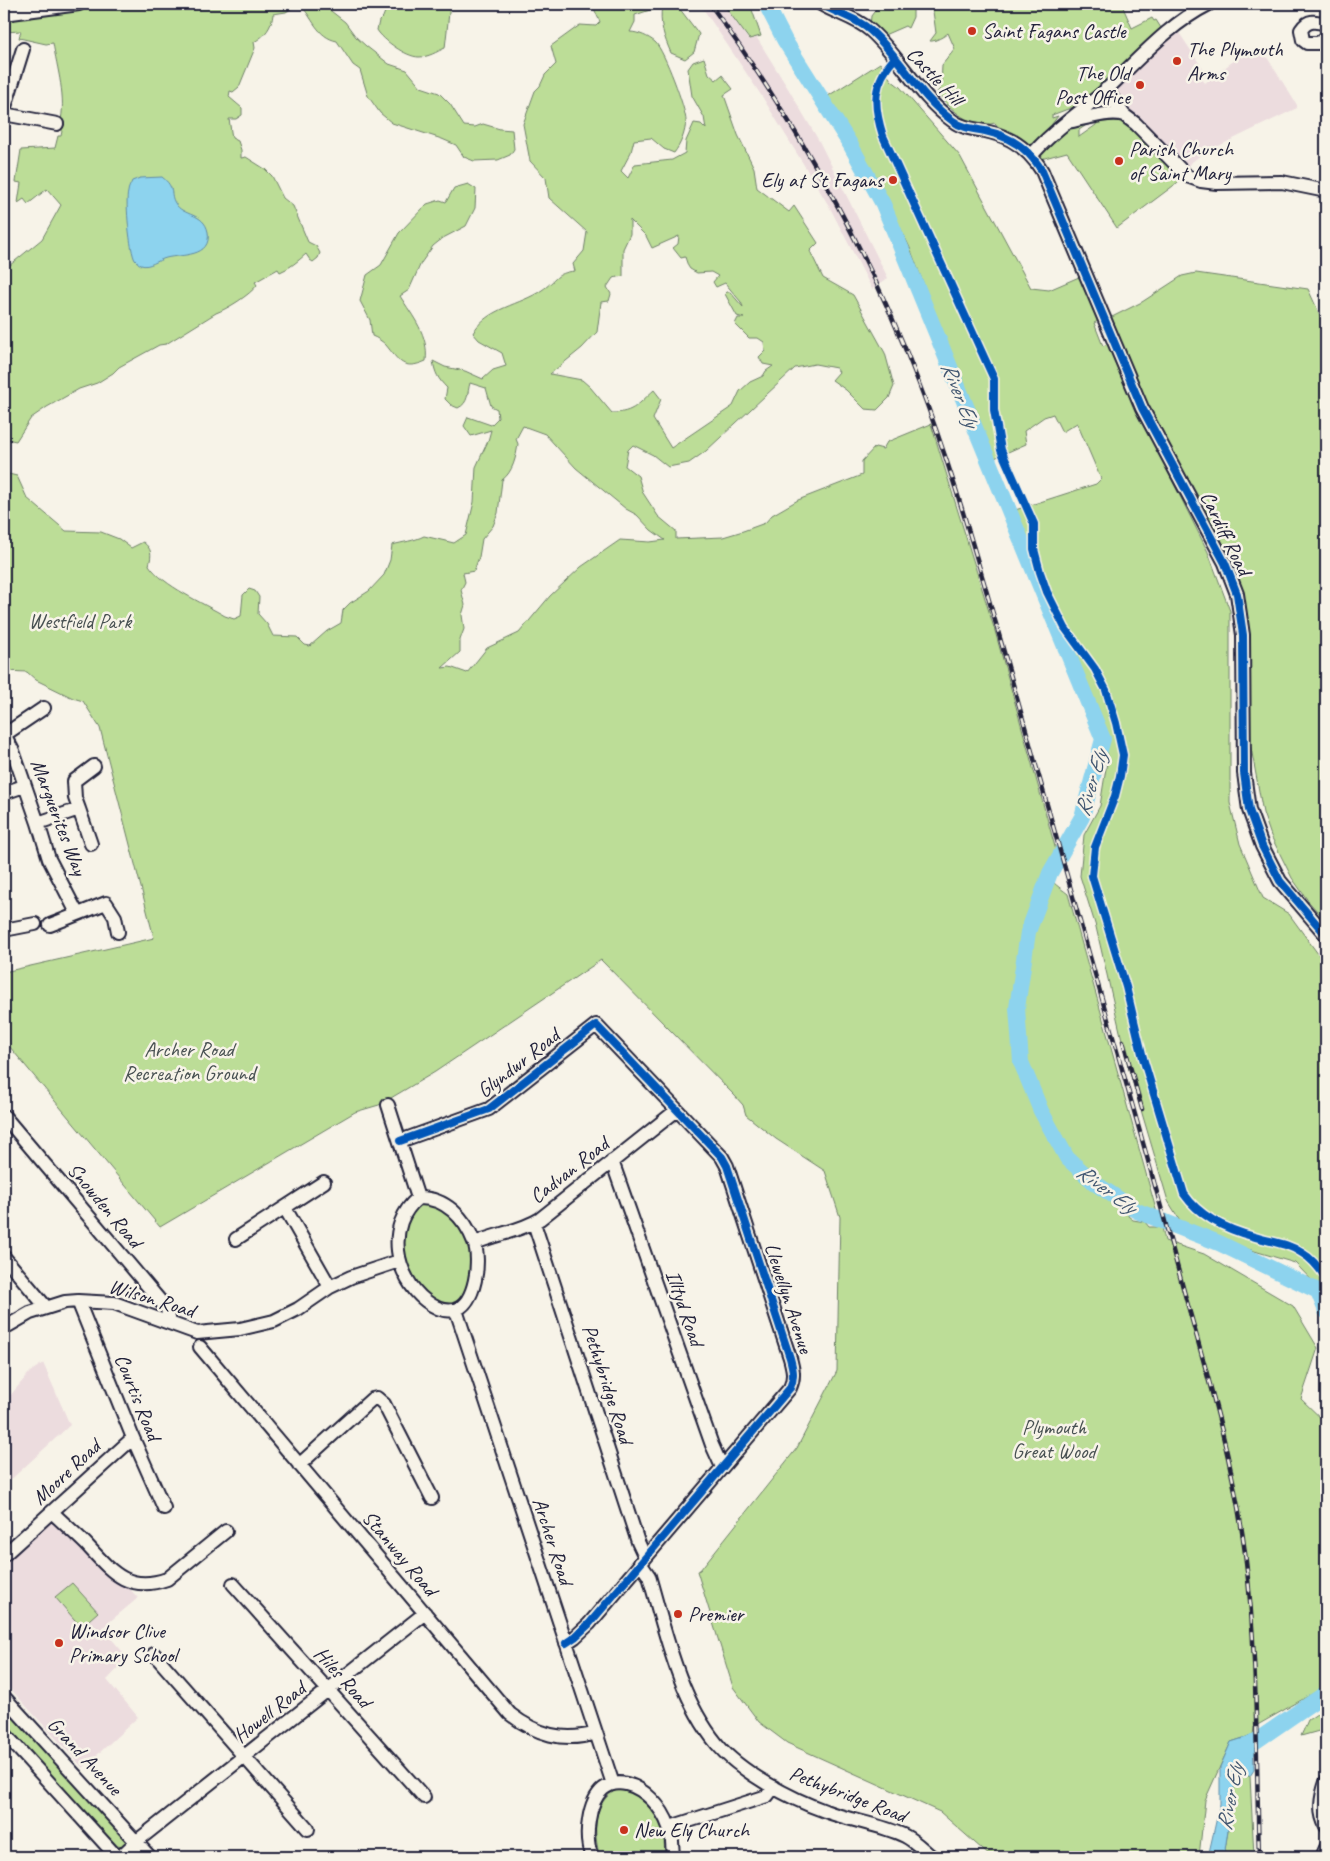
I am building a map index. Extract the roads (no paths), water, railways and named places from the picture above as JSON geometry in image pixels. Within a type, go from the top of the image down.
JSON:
[{"type":"street","points":[[4,14],[79,4]]},
{"type":"street","name":"Castle Hill","points":[[821,4],[855,19],[872,32],[933,104],[954,122],[969,128],[1006,136],[1031,156]]},
{"type":"street","points":[[1031,156],[1046,140],[1106,89],[1175,26],[1209,4]]},
{"type":"street","points":[[1326,24],[1315,21],[1308,22],[1301,30],[1303,40],[1307,43],[1318,43],[1326,38]]},
{"type":"street","points":[[23,49],[4,112],[57,124]]},
{"type":"street","points":[[1106,89],[1124,115],[1141,129],[1179,170],[1193,179],[1225,183],[1278,182],[1326,191]]},
{"type":"street","points":[[1068,122],[1106,113],[1124,115]]},
{"type":"street","name":"Cardiff Road","points":[[1031,156],[1045,178],[1142,408],[1225,563],[1237,594],[1243,635],[1244,773],[1249,810],[1262,846],[1280,880],[1326,935]]},
{"type":"street","points":[[4,734],[44,708]]},
{"type":"street","name":"Marguerites Way","points":[[4,734],[13,751],[49,859],[78,913]]},
{"type":"street","points":[[91,844],[75,798],[74,781],[94,766]]},
{"type":"street","points":[[4,793],[24,786]]},
{"type":"street","points":[[38,823],[79,809]]},
{"type":"street","points":[[50,925],[106,903],[115,917],[118,932]]},
{"type":"street","points":[[4,930],[35,924]]},
{"type":"street","name":"Llewellyn Avenue","points":[[566,1643],[589,1624],[790,1388],[794,1371],[727,1166],[722,1158],[596,1025]]},
{"type":"street","name":"Glyndwr Road","points":[[400,1140],[489,1109],[596,1025]]},
{"type":"street","points":[[388,1105],[418,1198]]},
{"type":"street","name":"Cadvan Road","points":[[475,1243],[534,1223],[677,1110]]},
{"type":"street","name":"Snowden Road","points":[[4,1116],[167,1310],[170,1323]]},
{"type":"street","name":"Illtyd Road","points":[[612,1161],[712,1445],[722,1467]]},
{"type":"street","points":[[236,1239],[324,1182]]},
{"type":"street","points":[[418,1198],[429,1198],[451,1208],[464,1224],[475,1243],[477,1261],[472,1290],[463,1304],[456,1310],[444,1311],[431,1305],[421,1297],[410,1283],[399,1261],[399,1228],[403,1216],[411,1204],[418,1198]]},
{"type":"street","points":[[285,1208],[330,1287]]},
{"type":"street","name":"Pethybridge Road","points":[[534,1223],[682,1681],[707,1730],[717,1745],[774,1787],[806,1804],[906,1837],[932,1857]]},
{"type":"street","points":[[4,1257],[46,1307]]},
{"type":"street","name":"Wilson Road","points":[[4,1328],[30,1313],[46,1307],[78,1301],[114,1303],[197,1333],[258,1326],[274,1321],[298,1308],[330,1287],[368,1270],[399,1261]]},
{"type":"street","name":"Courtis Road","points":[[78,1301],[132,1438],[164,1508]]},
{"type":"street","name":"Archer Road","points":[[456,1310],[613,1784]]},
{"type":"street","name":"Stanway Road","points":[[200,1347],[510,1714],[522,1724],[536,1731],[558,1737],[575,1738],[596,1733]]},
{"type":"street","points":[[299,1465],[372,1399],[377,1398],[384,1404],[432,1498]]},
{"type":"street","name":"Moore Road","points":[[4,1555],[132,1438]]},
{"type":"street","points":[[52,1512],[84,1542],[108,1569],[122,1579],[137,1584],[167,1579],[226,1531]]},
{"type":"street","name":"Hiles Road","points":[[233,1584],[424,1797]]},
{"type":"street","name":"Howell Road","points":[[137,1841],[425,1613]]},
{"type":"street","points":[[154,1654],[308,1829]]},
{"type":"street","name":"Grand Avenue","points":[[4,1697],[150,1857]]},
{"type":"street","name":"Grand Avenue","points":[[4,1733],[119,1857],[137,1841]]},
{"type":"street","points":[[1326,1782],[1321,1808],[1322,1818],[1326,1826]]},
{"type":"street","points":[[589,1856],[588,1834],[591,1809],[596,1797],[602,1790],[613,1784],[626,1783],[644,1792],[660,1809],[670,1827],[673,1857]]},
{"type":"street","name":"Pethybridge Road","points":[[670,1827],[767,1796],[774,1787]]},
{"type":"street","points":[[1322,1857],[1326,1848]]},
{"type":"water","points":[[162,177],[171,187],[175,203],[183,211],[198,218],[206,226],[208,240],[200,251],[166,258],[144,266],[135,260],[131,247],[128,189],[132,181],[140,178]]},
{"type":"water","points":[[1253,1735],[1254,1770],[1250,1776],[1238,1774],[1235,1782],[1224,1857],[1208,1857],[1220,1804],[1220,1767],[1231,1742]]},
{"type":"waterway","name":"River Ely","points":[[766,4],[785,41],[850,144],[883,204],[1103,739],[1082,817],[1050,873],[1028,932],[1017,1008],[1021,1062],[1041,1111],[1067,1158],[1096,1184],[1137,1211],[1219,1243],[1318,1291],[1326,1311]]},
{"type":"waterway","name":"River Ely","points":[[1236,1756],[1326,1693]]},
{"type":"railway","points":[[710,4],[771,93],[799,139],[826,185],[876,281],[929,411],[950,471],[978,563],[1157,1191],[1228,1455],[1245,1553],[1252,1629],[1256,1705],[1259,1857]]},
{"type":"railway","points":[[1123,1041],[1142,1109]]},
{"type":"place","name":"Saint Fagans Castle","points":[[972,31]]},
{"type":"place","name":"The Plymouth Arms","points":[[1177,61]]},
{"type":"place","name":"The Old Post Office","points":[[1140,85]]},
{"type":"place","name":"Parish Church of Saint Mary","points":[[1119,161]]},
{"type":"place","name":"Ely at St Fagans","points":[[893,180]]},
{"type":"place","name":"Premier","points":[[678,1614]]},
{"type":"place","name":"Windsor Clive Primary School","points":[[59,1643]]},
{"type":"place","name":"New Ely Church","points":[[624,1830]]},
{"type":"park label","name":"Westfield Park","points":[[80,621]]},
{"type":"park label","name":"Archer Road Recreation Ground","points":[[189,1061]]},
{"type":"park label","name":"Plymouth Great Wood","points":[[1054,1439]]}]
